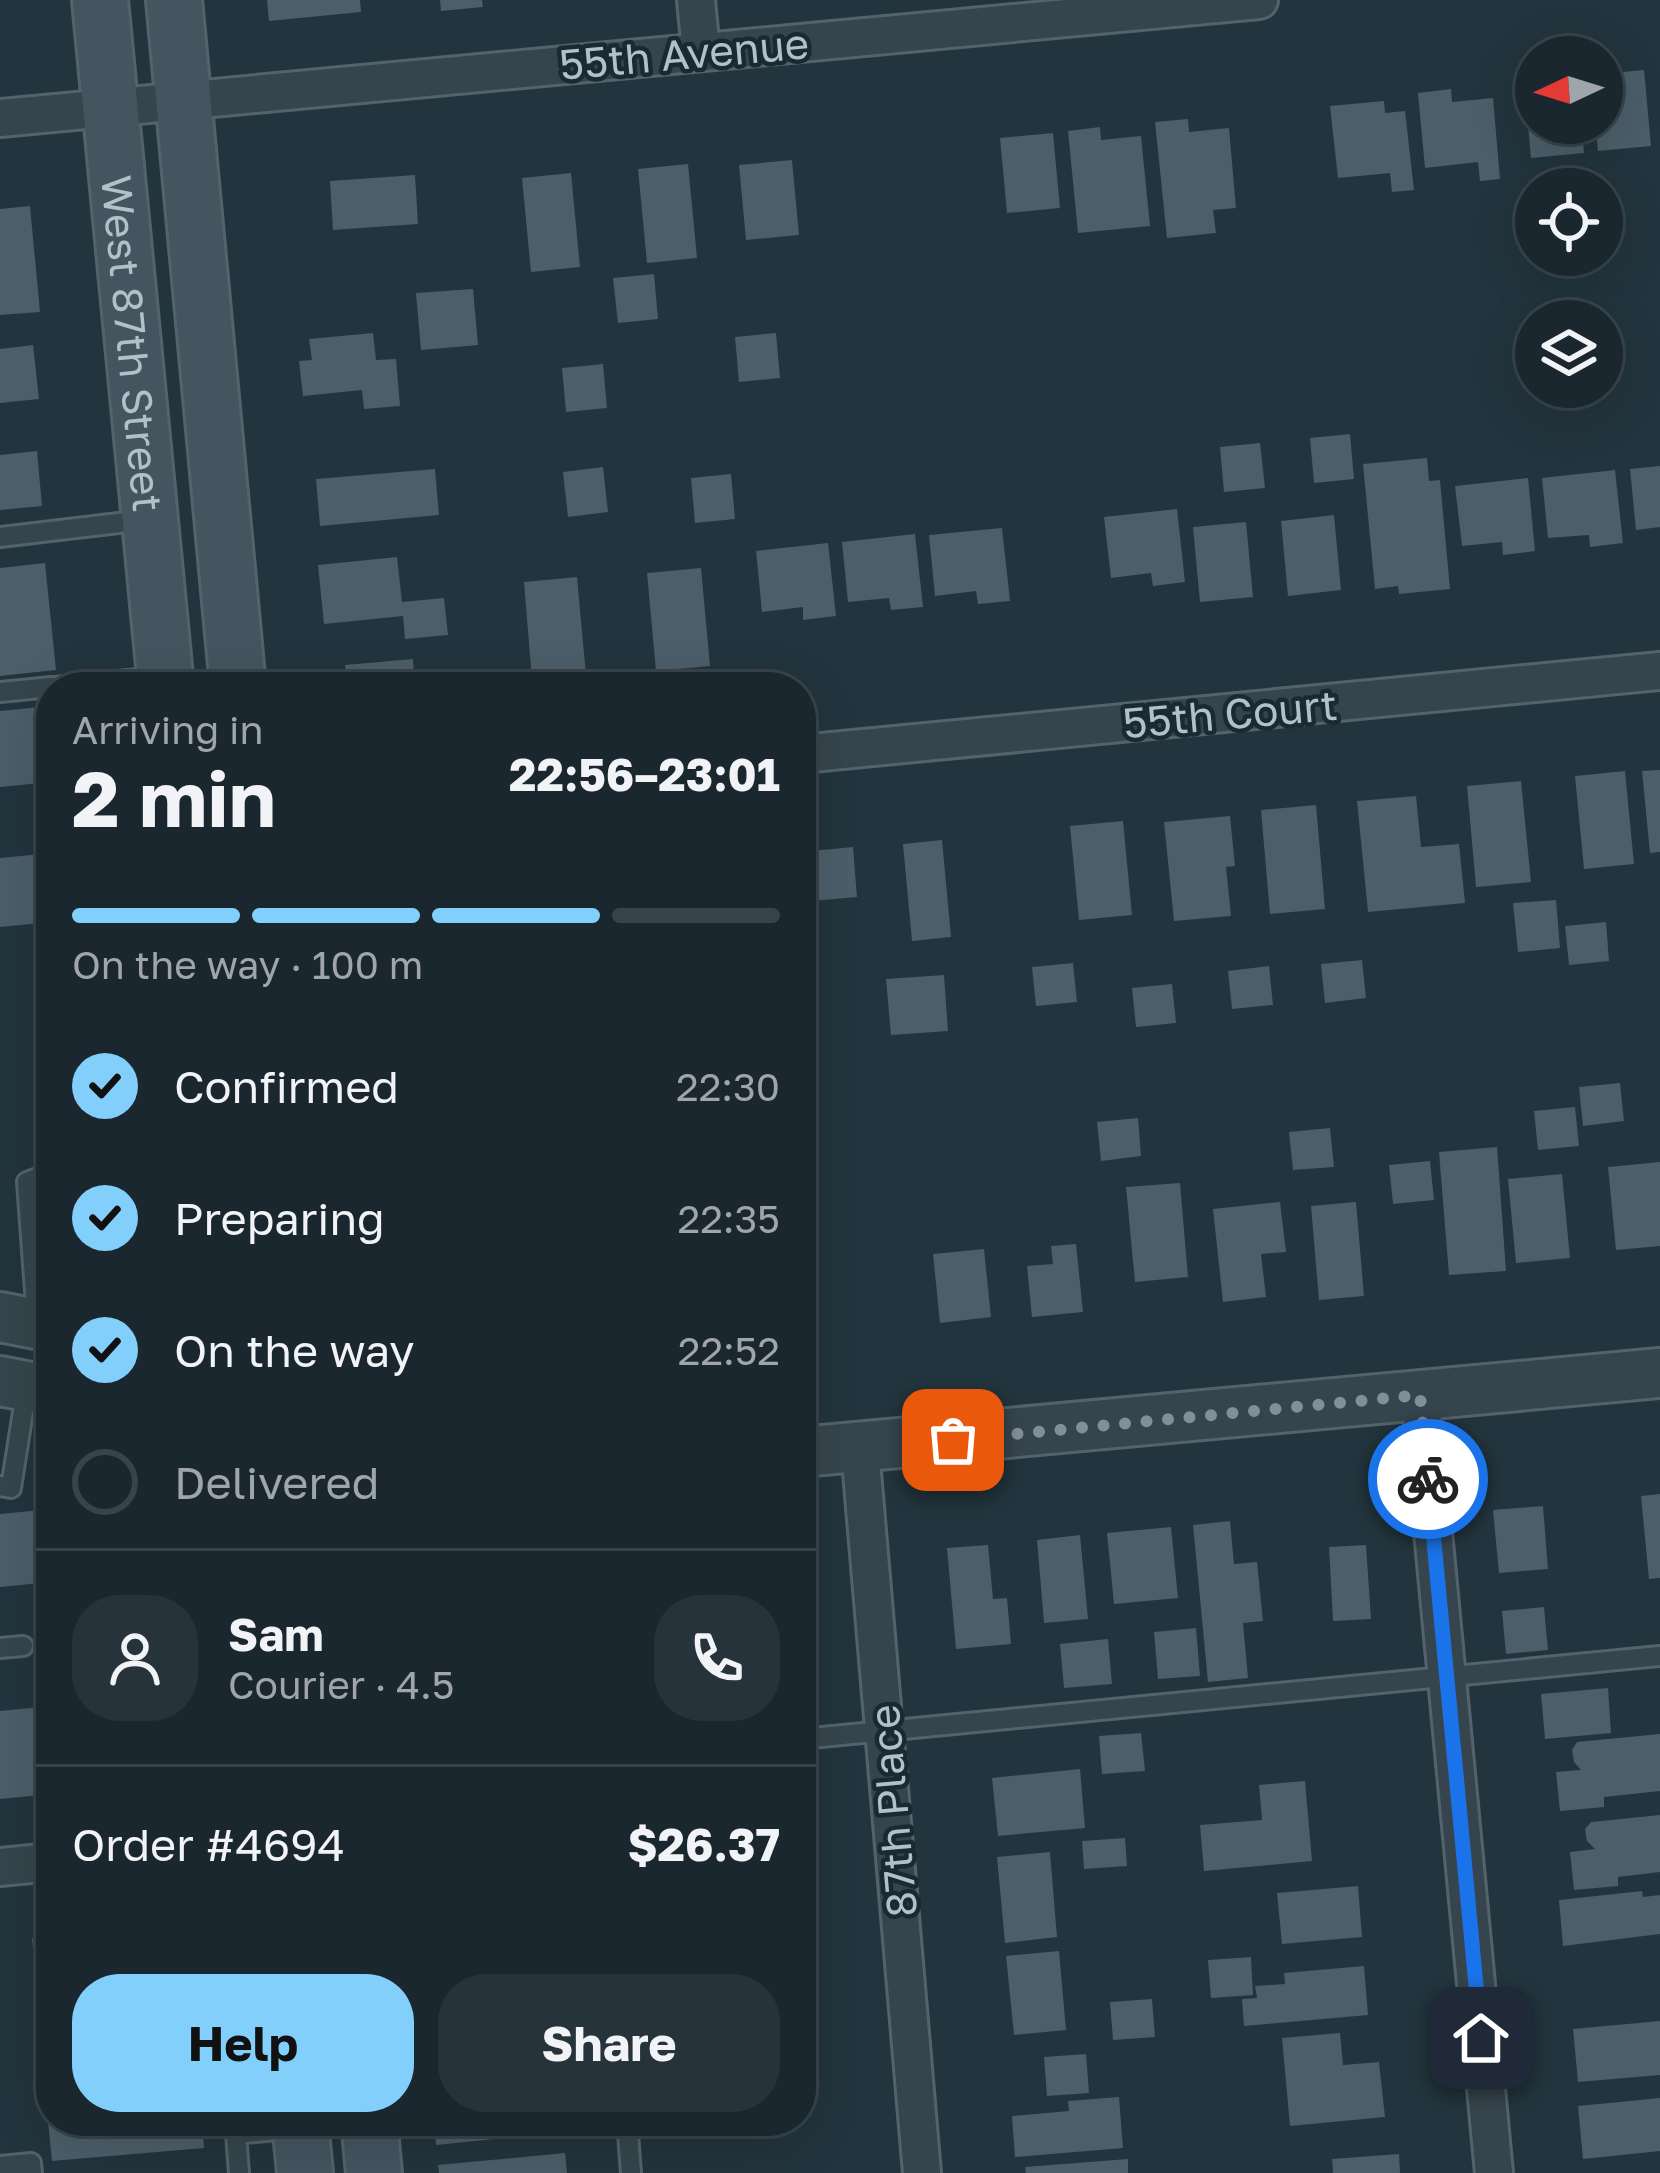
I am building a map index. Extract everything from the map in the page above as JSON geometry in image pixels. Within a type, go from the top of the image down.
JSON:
[{"type":"main road","name":"West 87th Street","points":[[100,0],[164,672]]},
{"type":"main road","name":"West 87th Street","points":[[174,0],[237,672]]},
{"type":"main road","points":[[370,2136],[374,2173]]},
{"type":"street","points":[[697,0],[701,52]]},
{"type":"street","name":"55th Avenue","points":[[0,118],[1258,0]]},
{"type":"street","name":"55th Court","points":[[816,753],[1660,671]]},
{"type":"street","points":[[816,1451],[1660,1373]]},
{"type":"street","points":[[1420,1395],[1494,2173]]},
{"type":"street","name":"87th Place","points":[[860,1449],[922,2173]]},
{"type":"street","points":[[0,1867],[36,1863]]},
{"type":"lane","points":[[0,538],[150,519]]},
{"type":"lane","points":[[0,692],[36,689]]},
{"type":"lane","points":[[29,1322],[27,1182],[36,1179]]},
{"type":"lane","points":[[0,1486],[11,1487],[26,1386]]},
{"type":"lane","points":[[0,1648],[23,1646]]},
{"type":"lane","points":[[816,1737],[1660,1656]]},
{"type":"lane","points":[[236,2136],[238,2173]]},
{"type":"lane","points":[[628,2136],[632,2173]]},
{"type":"lane","points":[[0,2166],[31,2163],[32,2173]]},
{"type":"building","points":[[267,0],[360,0],[361,12],[269,21]]},
{"type":"building","points":[[440,0],[482,0],[483,7],[441,11]]},
{"type":"building","points":[[1644,70],[1651,146],[1598,151],[1597,144],[1623,144],[1623,72]]},
{"type":"building","points":[[1451,89],[1452,102],[1493,98],[1500,179],[1480,181],[1478,162],[1425,168],[1418,93]]},
{"type":"building","points":[[1384,101],[1385,113],[1405,111],[1414,190],[1392,192],[1390,173],[1338,178],[1330,106]]},
{"type":"building","points":[[1188,119],[1189,132],[1229,128],[1236,208],[1213,210],[1216,233],[1167,238],[1155,122]]},
{"type":"building","points":[[1100,127],[1101,140],[1141,136],[1150,226],[1078,233],[1068,131]]},
{"type":"building","points":[[1053,133],[1060,208],[1007,213],[1000,138]]},
{"type":"building","points":[[1530,144],[1583,144],[1584,153],[1531,158]]},
{"type":"building","points":[[792,160],[799,235],[746,240],[739,165]]},
{"type":"building","points":[[688,164],[697,258],[647,263],[638,169]]},
{"type":"building","points":[[571,173],[580,267],[531,272],[522,178]]},
{"type":"building","points":[[415,175],[418,224],[333,230],[330,181]]},
{"type":"building","points":[[30,206],[40,312],[0,315],[0,209]]},
{"type":"building","points":[[654,274],[658,319],[618,323],[613,278]]},
{"type":"building","points":[[473,289],[478,345],[421,350],[416,293]]},
{"type":"building","points":[[373,333],[376,360],[396,359],[400,406],[364,409],[362,390],[303,396],[299,361],[312,360],[309,339]]},
{"type":"building","points":[[776,333],[780,378],[739,382],[735,337]]},
{"type":"building","points":[[33,345],[39,399],[0,403],[0,349]]},
{"type":"building","points":[[603,364],[607,408],[566,412],[562,368]]},
{"type":"building","points":[[1350,434],[1354,479],[1314,483],[1310,438]]},
{"type":"building","points":[[1260,443],[1265,488],[1224,492],[1220,447]]},
{"type":"building","points":[[37,451],[42,506],[0,510],[0,455]]},
{"type":"building","points":[[1427,458],[1429,481],[1440,480],[1450,589],[1399,594],[1398,586],[1375,589],[1363,464]]},
{"type":"building","points":[[1660,466],[1660,527],[1636,530],[1630,469]]},
{"type":"building","points":[[603,467],[608,512],[568,517],[563,472]]},
{"type":"building","points":[[435,469],[439,515],[320,526],[316,479]]},
{"type":"building","points":[[1615,470],[1623,543],[1590,547],[1589,535],[1548,538],[1542,478]]},
{"type":"building","points":[[731,474],[735,519],[695,523],[691,478]]},
{"type":"building","points":[[1528,478],[1535,551],[1503,555],[1502,542],[1462,546],[1455,486]]},
{"type":"building","points":[[1177,509],[1185,582],[1153,586],[1151,573],[1111,578],[1104,517]]},
{"type":"building","points":[[1334,515],[1341,590],[1288,596],[1281,521]]},
{"type":"building","points":[[1246,522],[1253,597],[1200,602],[1193,527]]},
{"type":"building","points":[[1002,528],[1010,601],[978,604],[976,591],[935,596],[929,535]]},
{"type":"building","points":[[915,534],[923,607],[891,610],[889,598],[848,602],[842,542]]},
{"type":"building","points":[[828,543],[836,616],[803,620],[803,607],[762,612],[756,551]]},
{"type":"building","points":[[397,557],[402,602],[444,598],[448,635],[405,639],[403,616],[324,624],[318,565]]},
{"type":"building","points":[[45,563],[56,670],[0,676],[0,568]]},
{"type":"building","points":[[701,568],[710,666],[656,671],[647,573]]},
{"type":"building","points":[[577,577],[586,672],[531,672],[524,582]]},
{"type":"building","points":[[413,659],[414,672],[346,672],[345,665]]},
{"type":"building","points":[[36,707],[36,783],[0,787],[0,711]]},
{"type":"building","points":[[1660,770],[1660,852],[1650,853],[1642,771]]},
{"type":"building","points":[[1625,771],[1634,864],[1584,869],[1575,776]]},
{"type":"building","points":[[1521,781],[1531,882],[1476,887],[1467,786]]},
{"type":"building","points":[[1416,796],[1421,847],[1459,844],[1465,903],[1368,912],[1357,801]]},
{"type":"building","points":[[1316,805],[1325,909],[1270,914],[1261,810]]},
{"type":"building","points":[[1230,816],[1235,866],[1226,867],[1231,916],[1174,921],[1164,822]]},
{"type":"building","points":[[1123,821],[1132,915],[1079,920],[1070,826]]},
{"type":"building","points":[[942,840],[951,937],[912,941],[903,844]]},
{"type":"building","points":[[853,847],[857,897],[816,901],[816,851]]},
{"type":"building","points":[[36,854],[36,923],[0,927],[0,858]]},
{"type":"building","points":[[1556,900],[1560,948],[1518,952],[1513,903]]},
{"type":"building","points":[[1606,922],[1609,961],[1569,965],[1565,926]]},
{"type":"building","points":[[1362,960],[1366,998],[1325,1003],[1321,964]]},
{"type":"building","points":[[1073,963],[1077,1002],[1036,1006],[1032,967]]},
{"type":"building","points":[[1269,966],[1273,1005],[1232,1009],[1228,971]]},
{"type":"building","points":[[944,975],[948,1031],[891,1035],[886,979]]},
{"type":"building","points":[[1172,984],[1176,1023],[1136,1027],[1132,988]]},
{"type":"building","points":[[1620,1083],[1624,1121],[1583,1126],[1579,1087]]},
{"type":"building","points":[[1575,1107],[1579,1146],[1538,1150],[1534,1111]]},
{"type":"building","points":[[1138,1118],[1141,1156],[1101,1161],[1097,1122]]},
{"type":"building","points":[[1330,1128],[1334,1167],[1293,1170],[1289,1132]]},
{"type":"building","points":[[1497,1147],[1506,1271],[1449,1275],[1439,1152]]},
{"type":"building","points":[[1430,1161],[1434,1200],[1393,1204],[1389,1165]]},
{"type":"building","points":[[1660,1162],[1660,1246],[1616,1250],[1608,1167]]},
{"type":"building","points":[[1562,1174],[1570,1258],[1516,1263],[1508,1179]]},
{"type":"building","points":[[1180,1183],[1188,1277],[1135,1282],[1126,1187]]},
{"type":"building","points":[[1280,1202],[1286,1252],[1261,1254],[1266,1297],[1223,1302],[1213,1209]]},
{"type":"building","points":[[1356,1202],[1364,1296],[1319,1300],[1311,1206]]},
{"type":"building","points":[[1076,1244],[1083,1312],[1032,1317],[1027,1266],[1053,1264],[1051,1246]]},
{"type":"building","points":[[984,1249],[991,1317],[940,1323],[933,1254]]},
{"type":"building","points":[[1660,1494],[1660,1578],[1649,1579],[1641,1496]]},
{"type":"building","points":[[1543,1506],[1548,1569],[1499,1573],[1493,1510]]},
{"type":"building","points":[[36,1510],[36,1583],[0,1587],[0,1514]]},
{"type":"building","points":[[1230,1521],[1234,1564],[1257,1562],[1263,1621],[1243,1623],[1248,1678],[1208,1682],[1193,1525]]},
{"type":"building","points":[[1171,1527],[1178,1598],[1114,1604],[1107,1533]]},
{"type":"building","points":[[1080,1535],[1088,1619],[1044,1623],[1037,1540]]},
{"type":"building","points":[[988,1545],[993,1599],[1007,1598],[1011,1644],[956,1649],[947,1548]]},
{"type":"building","points":[[1366,1545],[1371,1619],[1333,1621],[1329,1547]]},
{"type":"building","points":[[1544,1607],[1548,1650],[1506,1654],[1502,1611]]},
{"type":"building","points":[[1196,1628],[1200,1676],[1158,1679],[1154,1632]]},
{"type":"building","points":[[1108,1639],[1112,1684],[1064,1688],[1060,1644]]},
{"type":"building","points":[[1608,1688],[1611,1733],[1545,1739],[1541,1694]]},
{"type":"building","points":[[36,1707],[36,1795],[0,1799],[0,1711]]},
{"type":"building","points":[[1141,1733],[1145,1771],[1102,1774],[1099,1736]]},
{"type":"building","points":[[1660,1734],[1660,1791],[1604,1797],[1604,1807],[1560,1811],[1556,1772],[1581,1770],[1572,1750],[1577,1742]]},
{"type":"building","points":[[1080,1769],[1085,1828],[998,1836],[992,1778]]},
{"type":"building","points":[[1305,1781],[1312,1861],[1204,1871],[1200,1825],[1262,1820],[1259,1785]]},
{"type":"building","points":[[1660,1815],[1660,1872],[1618,1877],[1618,1886],[1574,1890],[1570,1852],[1595,1849],[1585,1829],[1591,1822]]},
{"type":"building","points":[[1125,1838],[1127,1866],[1084,1869],[1082,1841]]},
{"type":"building","points":[[1050,1852],[1057,1937],[1005,1943],[997,1857]]},
{"type":"building","points":[[1358,1886],[1362,1937],[1282,1944],[1277,1893]]},
{"type":"building","points":[[1642,1891],[1643,1897],[1660,1895],[1660,1934],[1563,1946],[1559,1900]]},
{"type":"building","points":[[32,1938],[36,1938],[36,1983]]},
{"type":"building","points":[[1059,1951],[1066,2030],[1014,2035],[1006,1956]]},
{"type":"building","points":[[1251,1957],[1253,1995],[1211,1998],[1208,1960]]},
{"type":"building","points":[[1364,1966],[1368,2015],[1244,2026],[1242,1999],[1257,1998],[1255,1986],[1285,1984],[1284,1973]]},
{"type":"building","points":[[1152,1999],[1155,2037],[1113,2040],[1110,2002]]},
{"type":"building","points":[[1660,2021],[1660,2075],[1578,2082],[1573,2029]]},
{"type":"building","points":[[1340,2033],[1343,2065],[1379,2062],[1385,2117],[1290,2126],[1282,2038]]},
{"type":"building","points":[[1086,2054],[1089,2093],[1047,2096],[1044,2057]]},
{"type":"building","points":[[1119,2097],[1123,2148],[1015,2157],[1012,2116],[1069,2111],[1068,2101]]},
{"type":"building","points":[[1660,2098],[1660,2151],[1583,2159],[1578,2106]]},
{"type":"building","points":[[50,2136],[203,2136],[204,2148],[52,2161]]},
{"type":"building","points":[[435,2136],[504,2136],[504,2138],[436,2145]]},
{"type":"building","points":[[565,2153],[567,2173],[439,2173],[438,2165]]},
{"type":"building","points":[[1399,2154],[1400,2173],[1333,2173],[1332,2159]]},
{"type":"building","points":[[1128,2159],[1128,2173],[1026,2173],[1025,2167]]},
{"type":"way so far","points":[[953,1440],[1420,1395],[1428,1479]]},
{"type":"route","points":[[1428,1479],[1481,2038]]}]
